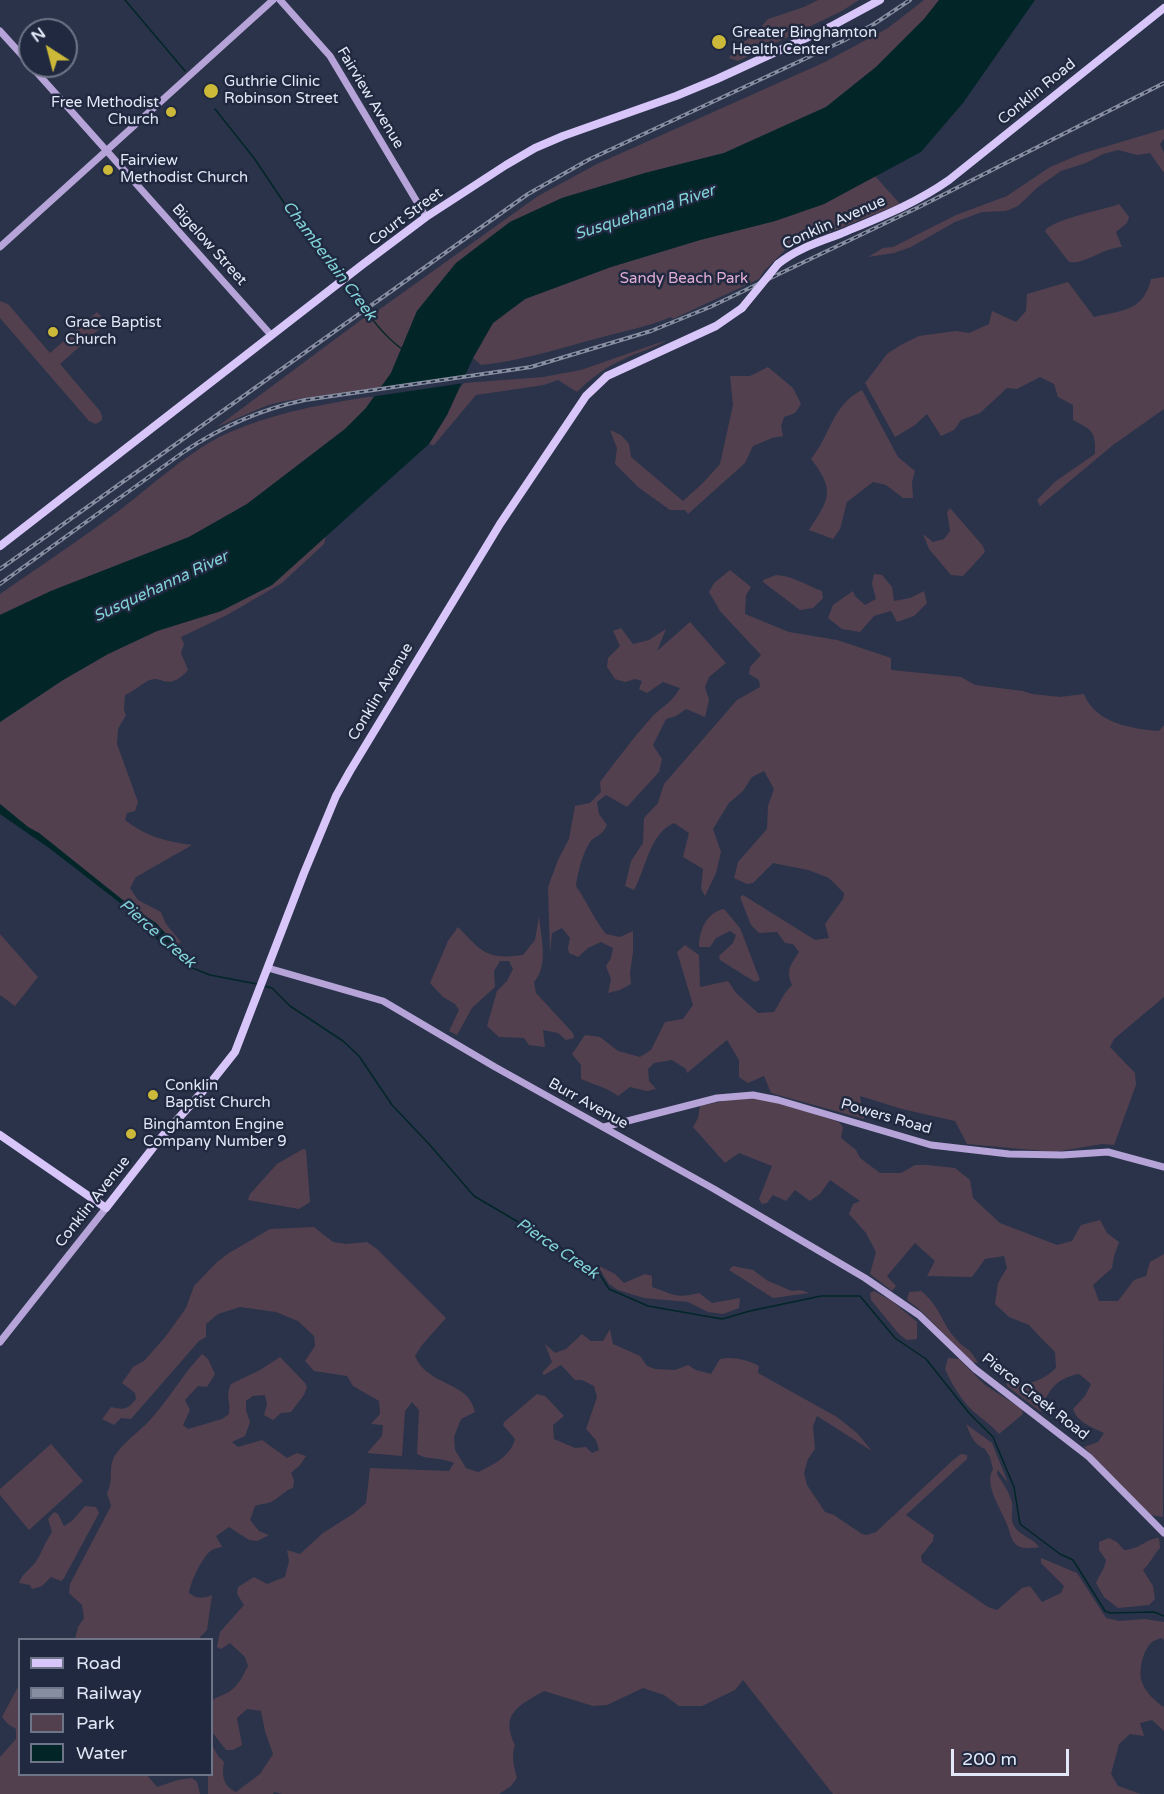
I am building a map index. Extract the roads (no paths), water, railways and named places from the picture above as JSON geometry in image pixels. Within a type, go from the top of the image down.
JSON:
[{"type":"main road","name":"Court Street","points":[[0,546],[339,282],[426,218],[506,165],[563,135],[703,86],[830,27],[880,0]]},
{"type":"main road","name":"Conklin Road","points":[[926,195],[949,180],[1164,8]]},
{"type":"main road","name":"Conklin Avenue","points":[[106,1208],[159,1140],[231,1059],[238,1047],[326,819],[353,765],[500,524],[586,396],[607,376],[716,326],[742,308],[778,264],[792,253],[879,218],[926,195]]},
{"type":"main road","points":[[0,1135],[106,1208]]},
{"type":"street","points":[[0,248],[273,0]]},
{"type":"street","name":"Fairview Avenue","points":[[280,0],[330,56],[426,218]]},
{"type":"street","name":"Bigelow Street","points":[[0,31],[18,51]]},
{"type":"street","name":"Bigelow Street","points":[[42,78],[271,335]]},
{"type":"street","name":"Burr Avenue","points":[[268,968],[383,1001],[752,1211],[883,1290]]},
{"type":"street","name":"Powers Road","points":[[604,1127],[706,1100],[753,1095],[778,1100],[931,1145],[1009,1154],[1062,1155],[1108,1152],[1164,1167]]},
{"type":"street","name":"Conklin Avenue","points":[[0,1342],[106,1208]]},
{"type":"street","name":"Pierce Creek Road","points":[[883,1290],[919,1315],[975,1369],[1089,1457],[1164,1533]]},
{"type":"water","name":"Susquehanna River","points":[[939,0],[1035,0],[963,103],[921,152],[824,204],[775,221],[700,240],[611,267],[525,299],[493,323],[473,358],[447,415],[429,444],[272,585],[221,611],[157,631],[108,654],[63,680],[0,722],[0,615],[51,591],[189,537],[247,504],[345,429],[366,408],[391,373],[417,311],[456,263],[510,222],[562,198],[645,173],[724,153],[826,107],[876,67],[924,19]]},
{"type":"water","points":[[0,804],[125,902],[156,923],[167,935],[171,935],[173,939],[171,942],[175,947],[170,951],[157,940],[137,916],[49,848],[0,814]]},
{"type":"waterway","name":"Chamberlain Creek","points":[[125,0],[185,71]]},
{"type":"waterway","name":"Chamberlain Creek","points":[[215,109],[254,158],[309,240],[342,278]]},
{"type":"waterway","name":"Chamberlain Creek","points":[[345,282],[378,326],[402,349]]},
{"type":"waterway","name":"Pierce Creek","points":[[172,949],[190,967],[210,975],[257,984]]},
{"type":"waterway","name":"Pierce Creek","points":[[264,986],[272,988],[290,1006],[343,1041],[359,1056],[392,1105],[474,1196],[554,1243],[599,1273],[609,1289],[648,1306],[722,1319],[821,1296],[860,1296],[895,1338],[926,1359],[969,1413],[993,1437],[1014,1487],[1020,1524],[1060,1554],[1073,1560],[1105,1611],[1110,1613],[1154,1612],[1164,1616]]},
{"type":"railway","points":[[0,569],[528,194],[588,160],[843,41],[910,0]]},
{"type":"railway","points":[[0,584],[185,451],[243,420],[273,408],[305,400],[531,367],[651,331],[710,307],[919,207],[1164,83]]},
{"type":"place","name":"Greater Binghamton Health Center","points":[[719,42]]},
{"type":"place","name":"Guthrie Clinic Robinson Street","points":[[211,91]]},
{"type":"place","name":"Free Methodist Church","points":[[171,112]]},
{"type":"place","name":"Fairview Methodist Church","points":[[108,170]]},
{"type":"place","name":"Grace Baptist Church","points":[[53,332]]},
{"type":"place","name":"Conklin Baptist Church","points":[[153,1095]]},
{"type":"place","name":"Binghamton Engine Company Number 9","points":[[131,1134]]},
{"type":"park label","name":"Sandy Beach Park","points":[[684,279]]}]
